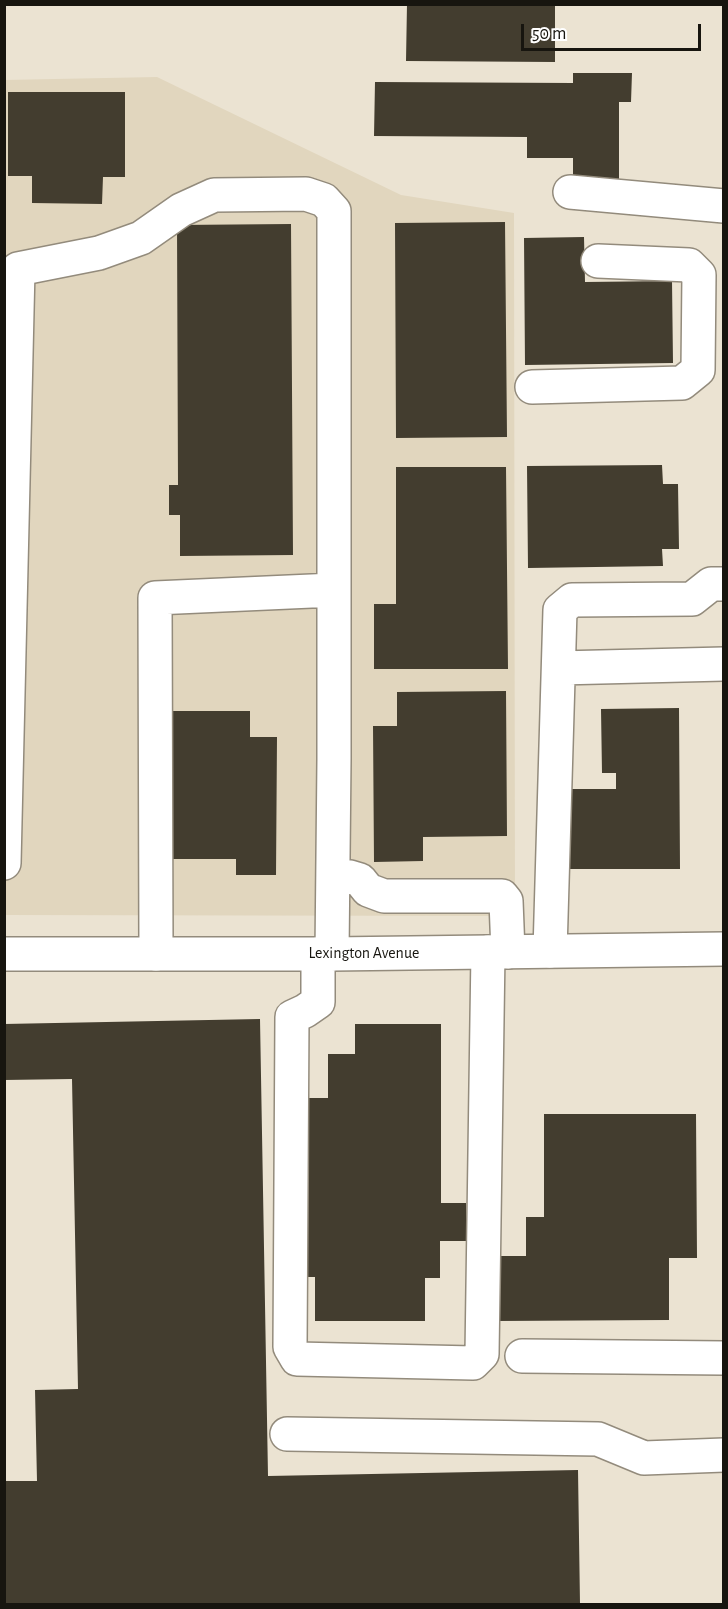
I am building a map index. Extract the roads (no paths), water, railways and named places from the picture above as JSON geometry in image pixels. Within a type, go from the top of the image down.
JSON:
[{"type":"main road","points":[[570,192],[723,206]]},
{"type":"main road","points":[[4,863],[18,269],[99,253],[141,238],[180,210],[214,195],[306,194],[324,200],[334,211],[333,876],[318,1002],[292,1017],[290,1347],[297,1359],[473,1363],[482,1354],[498,952],[506,901],[502,896],[384,896],[368,890],[360,880],[333,876]]},
{"type":"main road","points":[[532,387],[682,383],[711,370],[711,274],[690,265],[598,261]]},
{"type":"main road","points":[[550,951],[560,610],[572,600],[692,599],[711,584],[723,584]]},
{"type":"main road","points":[[156,954],[155,598],[334,590]]},
{"type":"main road","points":[[558,668],[723,664]]},
{"type":"main road","name":"Lexington Avenue","points":[[4,954],[325,954],[723,949]]},
{"type":"main road","points":[[522,1356],[723,1358]]},
{"type":"main road","points":[[287,1434],[598,1438],[644,1458],[723,1455]]}]
